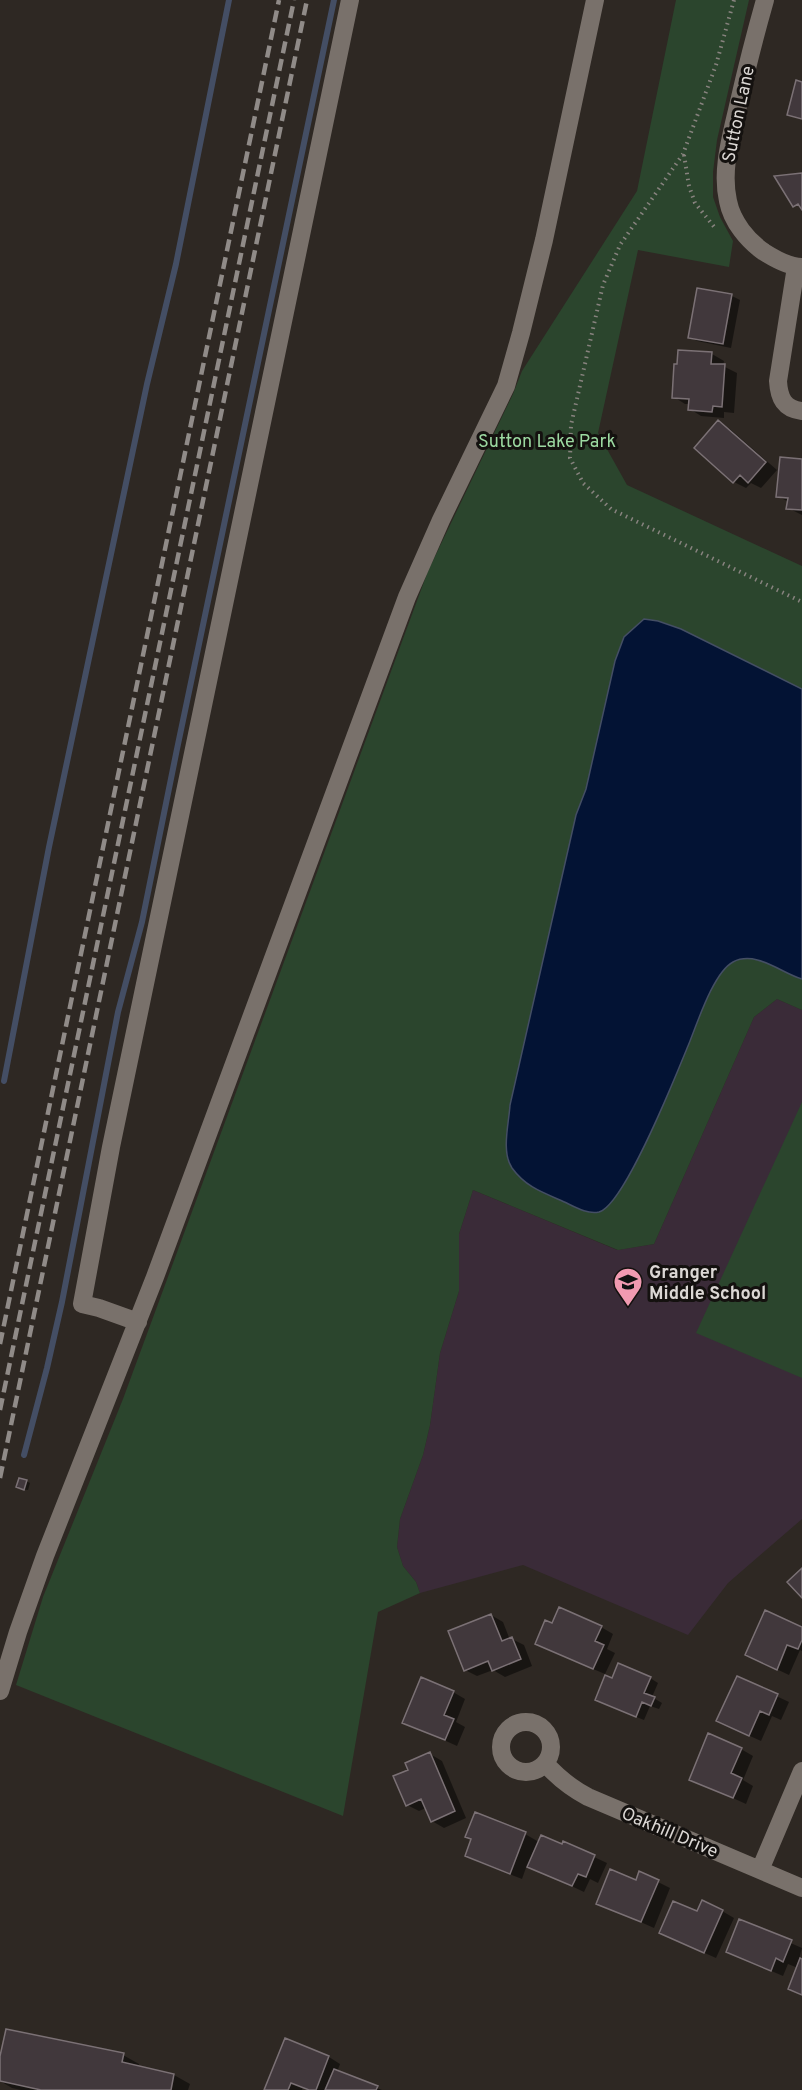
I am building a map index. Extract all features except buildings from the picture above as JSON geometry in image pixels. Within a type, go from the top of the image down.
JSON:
[{"type":"street","points":[[138,1322],[82,1304],[111,1147],[350,0]]},
{"type":"street","points":[[0,1691],[45,1556],[138,1322],[407,597],[441,520],[506,386],[541,252],[595,0]]},
{"type":"street","name":"Sutton Lane","points":[[765,0],[729,145],[725,179],[728,203],[740,228],[756,246],[774,258],[799,267],[778,381],[779,395],[784,404],[802,411]]},
{"type":"street","name":"Oakhill Drive","points":[[545,1763],[563,1782],[588,1797],[802,1888]]},
{"type":"street","points":[[760,1870],[802,1771]]},
{"type":"path","points":[[734,0],[716,65],[683,154],[620,245],[603,285],[571,425],[570,458],[583,483],[611,509],[802,602]]},
{"type":"path","points":[[683,154],[695,203],[720,236]]},
{"type":"shaded area","name":"Granger Middle School","points":[[777,999],[802,1010],[802,1519],[728,1583],[688,1635],[523,1565],[420,1593],[416,1582],[403,1566],[397,1547],[400,1519],[423,1455],[430,1425],[440,1353],[459,1291],[459,1234],[473,1190],[617,1250],[654,1244],[754,1017]]},
{"type":"green space","name":"Sutton Lake Park","points":[[676,0],[749,0],[717,140],[713,172],[713,197],[720,217],[733,241],[729,267],[638,250],[598,433],[627,485],[802,566],[802,1010],[777,999],[754,1017],[654,1244],[618,1250],[473,1190],[459,1234],[459,1291],[440,1353],[430,1425],[423,1455],[400,1519],[397,1547],[403,1566],[416,1582],[420,1593],[378,1612],[343,1816],[16,1685],[43,1597],[123,1399],[428,571],[522,371],[637,191]]},
{"type":"green space","points":[[802,1102],[802,1378],[696,1333]]},
{"type":"water","points":[[644,619],[681,629],[802,689],[802,979],[751,959],[742,959],[726,967],[707,998],[663,1106],[636,1162],[610,1204],[594,1213],[579,1209],[546,1194],[522,1179],[509,1161],[506,1137],[510,1105],[576,815],[586,789],[615,661],[624,637]]},
{"type":"waterway","points":[[4,1081],[49,847],[147,384],[176,264],[229,0]]},
{"type":"waterway","points":[[24,1455],[62,1302],[118,1012],[142,922],[334,0]]},
{"type":"railway","points":[[0,1344],[279,0]]},
{"type":"railway","points":[[0,1410],[294,0]]},
{"type":"railway","points":[[0,1478],[307,0]]},
{"type":"place","name":"Granger Middle School","points":[[628,1308]]}]
